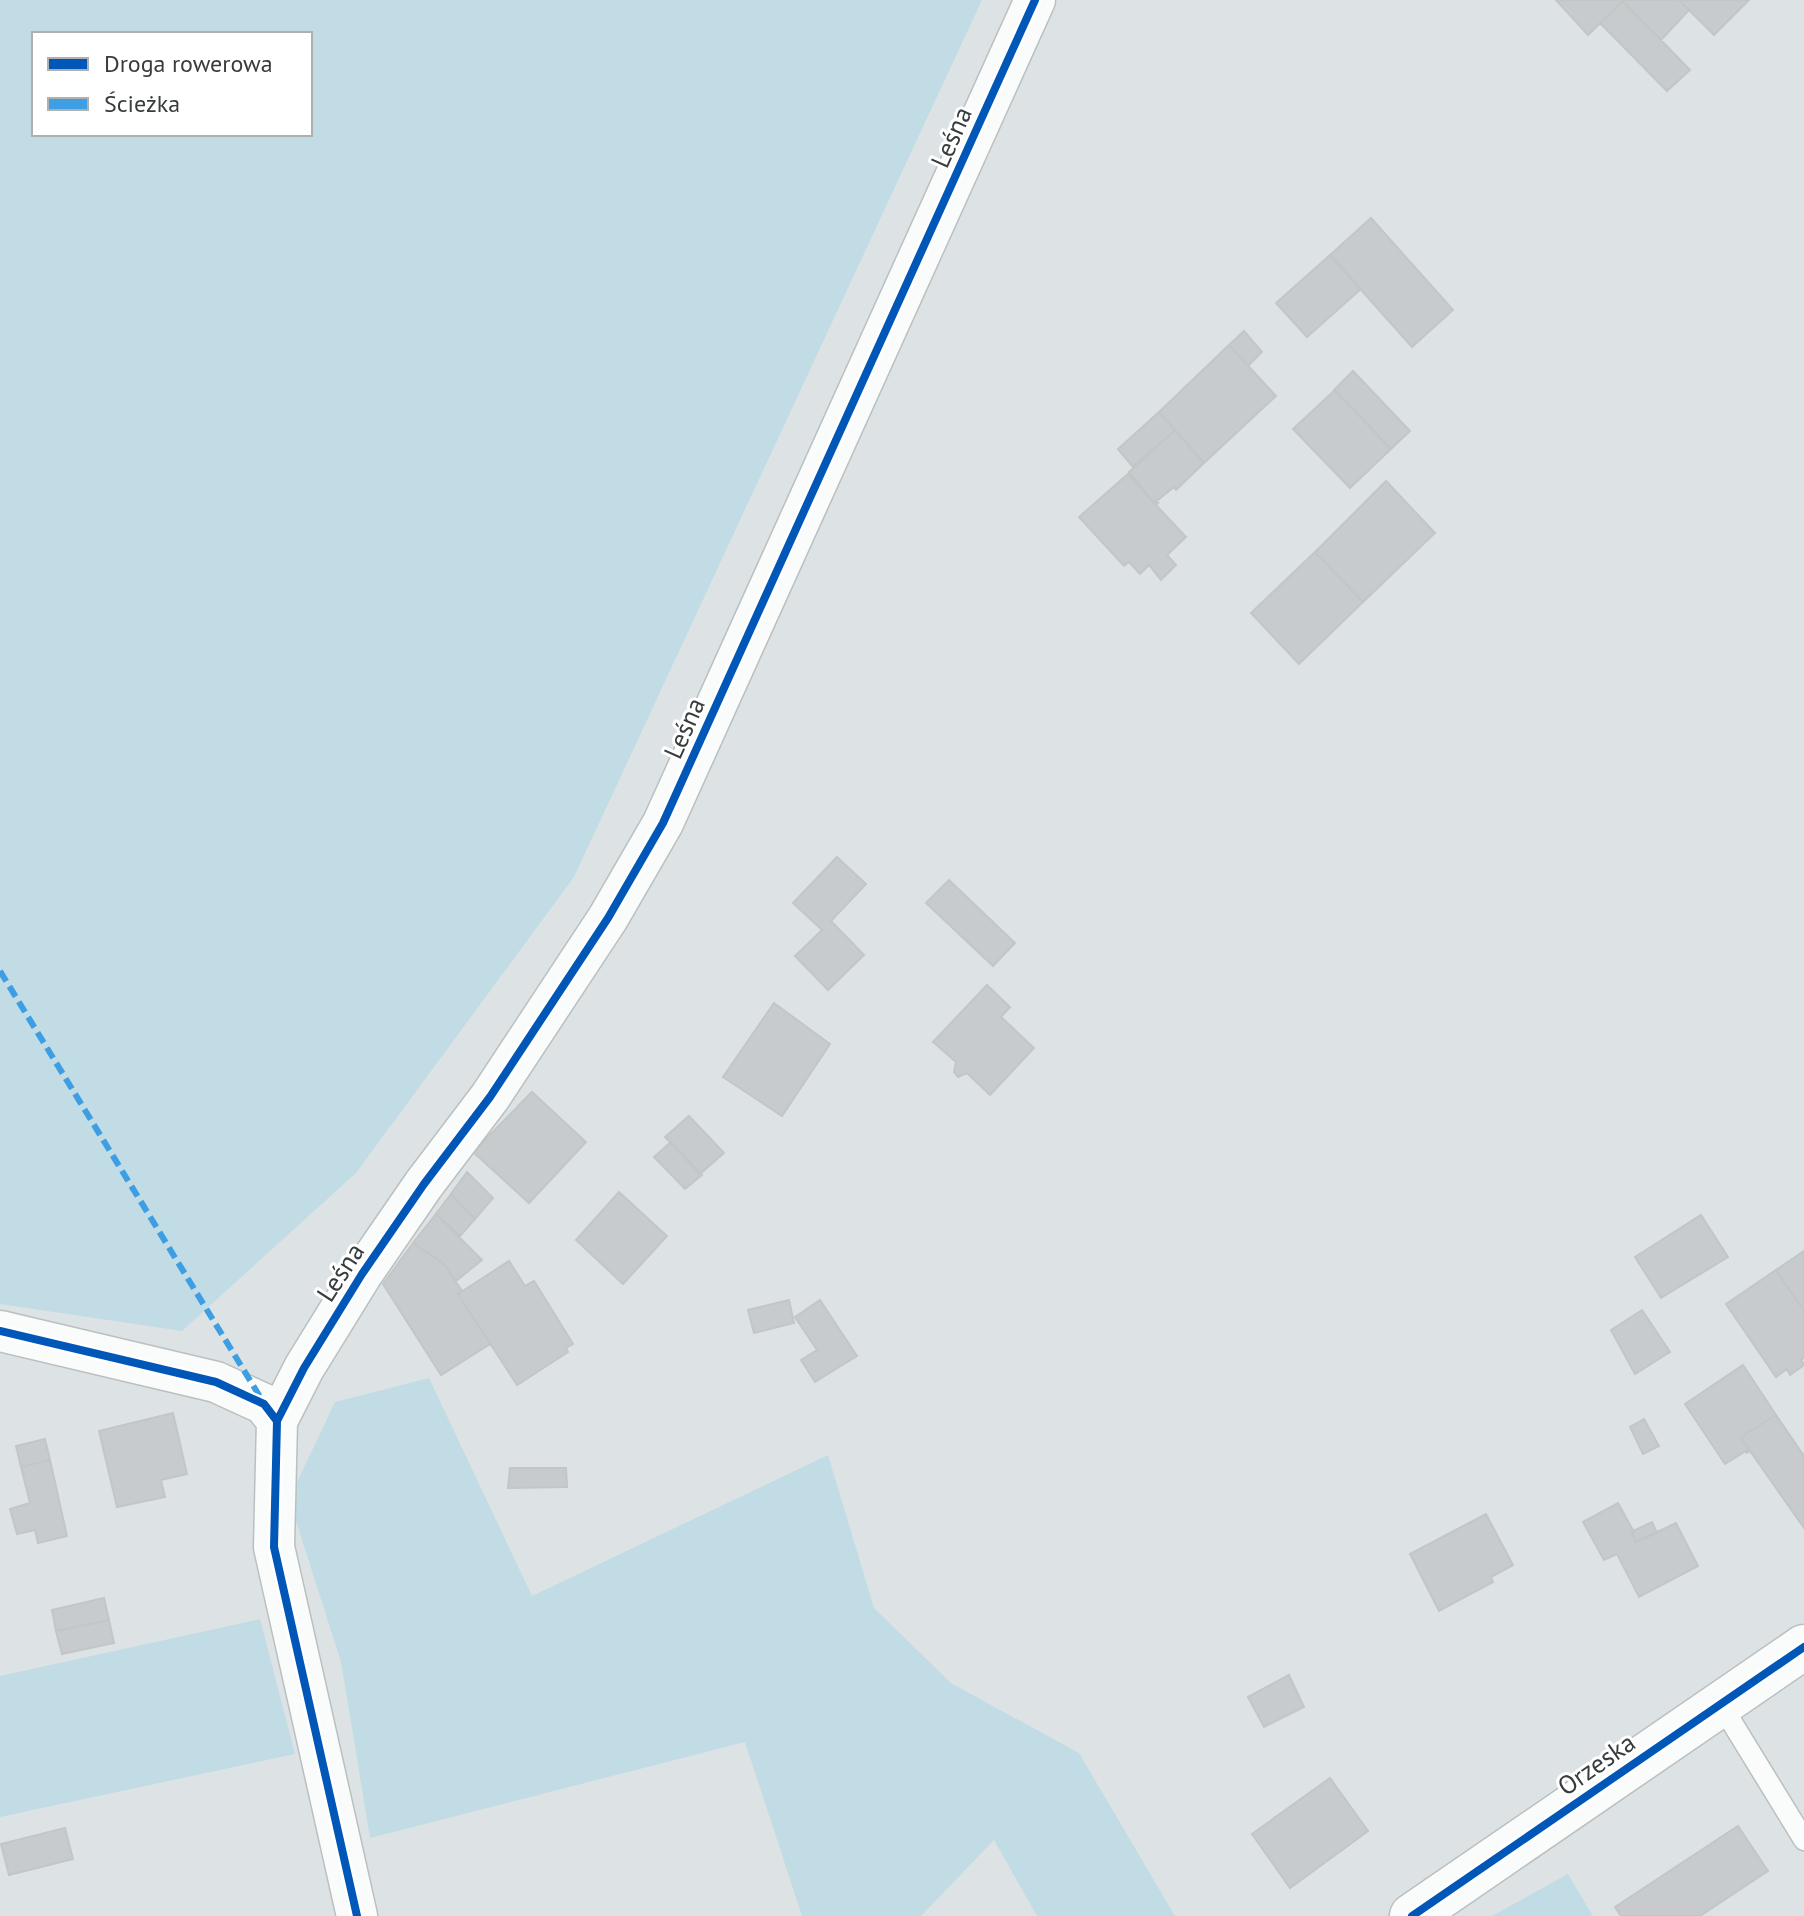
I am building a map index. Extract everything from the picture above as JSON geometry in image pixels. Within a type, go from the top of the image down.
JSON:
[{"type":"street","name":"Leśna","points":[[357,1916],[274,1547],[277,1421],[304,1368],[362,1274],[424,1184],[490,1097],[608,918],[663,823],[1035,0]]},
{"type":"street","points":[[0,1331],[216,1382],[264,1404],[277,1421]]},
{"type":"street","name":"Orzeska","points":[[1412,1916],[1804,1647]]},
{"type":"lane","points":[[1720,1703],[1804,1840]]},
{"type":"shaded area","points":[[0,0],[982,0],[574,877],[356,1173],[182,1331],[0,1304]]},
{"type":"shaded area","points":[[429,1378],[532,1596],[828,1455],[874,1608],[951,1683],[1079,1753],[1175,1916],[1037,1916],[994,1840],[921,1916],[802,1916],[745,1742],[370,1838],[341,1662],[289,1499],[335,1402]]},
{"type":"shaded area","points":[[260,1619],[295,1754],[0,1817],[0,1676]]},
{"type":"shaded area","points":[[1568,1874],[1593,1916],[1492,1916]]},
{"type":"building","points":[[1556,0],[1621,0],[1623,1],[1588,35]]},
{"type":"building","points":[[1621,0],[1679,0],[1689,10],[1661,40]]},
{"type":"building","points":[[1679,0],[1749,0],[1714,35]]},
{"type":"building","points":[[1623,1],[1690,70],[1667,91],[1600,23]]},
{"type":"building","points":[[1371,218],[1453,310],[1412,347],[1330,255]]},
{"type":"building","points":[[1330,255],[1361,289],[1307,337],[1276,303]]},
{"type":"building","points":[[1244,331],[1262,352],[1248,366],[1229,345]]},
{"type":"building","points":[[1229,345],[1276,396],[1204,463],[1159,412]]},
{"type":"building","points":[[1353,371],[1410,431],[1391,449],[1334,390]]},
{"type":"building","points":[[1335,390],[1391,449],[1350,488],[1293,429]]},
{"type":"building","points":[[1159,412],[1175,430],[1133,467],[1118,449]]},
{"type":"building","points":[[1175,430],[1204,463],[1176,490],[1174,487],[1154,503],[1129,472]]},
{"type":"building","points":[[1128,474],[1154,503],[1158,503],[1156,505],[1186,537],[1167,555],[1176,565],[1161,580],[1149,565],[1140,574],[1129,562],[1124,566],[1079,517]]},
{"type":"building","points":[[1386,481],[1435,533],[1363,602],[1315,552]]},
{"type":"building","points":[[1315,552],[1363,602],[1299,664],[1251,613]]},
{"type":"building","points":[[837,857],[866,884],[831,921],[864,955],[828,990],[795,956],[822,930],[793,903]]},
{"type":"building","points":[[949,880],[1015,943],[993,966],[926,903]]},
{"type":"building","points":[[987,985],[1010,1007],[1001,1017],[1034,1048],[990,1095],[967,1073],[958,1077],[954,1072],[956,1062],[933,1042]]},
{"type":"building","points":[[774,1003],[830,1044],[782,1116],[723,1077]]},
{"type":"building","points":[[532,1092],[586,1142],[529,1203],[473,1152]]},
{"type":"building","points":[[689,1116],[724,1153],[700,1174],[665,1137]]},
{"type":"building","points":[[671,1142],[702,1175],[685,1189],[654,1157]]},
{"type":"building","points":[[467,1172],[493,1198],[475,1219],[451,1194]]},
{"type":"building","points":[[619,1192],[667,1236],[623,1284],[576,1240]]},
{"type":"building","points":[[451,1194],[475,1219],[460,1236],[436,1214]]},
{"type":"building","points":[[436,1214],[482,1260],[456,1281],[442,1262],[413,1243]]},
{"type":"building","points":[[1701,1215],[1728,1257],[1661,1298],[1635,1257]]},
{"type":"building","points":[[413,1243],[444,1264],[462,1291],[458,1294],[490,1344],[441,1375],[383,1284]]},
{"type":"building","points":[[1804,1251],[1804,1311],[1776,1270]]},
{"type":"building","points":[[509,1261],[525,1286],[534,1281],[573,1344],[566,1348],[568,1352],[517,1385],[458,1294]]},
{"type":"building","points":[[1776,1270],[1804,1311],[1804,1357],[1801,1360],[1804,1365],[1790,1375],[1787,1369],[1776,1377],[1726,1304]]},
{"type":"building","points":[[789,1300],[794,1323],[754,1333],[748,1310]]},
{"type":"building","points":[[820,1300],[857,1356],[815,1382],[801,1360],[817,1350],[795,1317]]},
{"type":"building","points":[[1642,1310],[1670,1352],[1635,1374],[1611,1330]]},
{"type":"building","points":[[1743,1365],[1776,1415],[1741,1437],[1749,1449],[1725,1464],[1685,1404]]},
{"type":"building","points":[[173,1413],[187,1474],[161,1480],[165,1497],[117,1507],[99,1431]]},
{"type":"building","points":[[1776,1415],[1804,1456],[1804,1528],[1750,1451],[1746,1453],[1749,1449],[1741,1437]]},
{"type":"building","points":[[1644,1419],[1659,1446],[1643,1454],[1630,1427]]},
{"type":"building","points":[[45,1439],[50,1460],[21,1467],[16,1446]]},
{"type":"building","points":[[50,1460],[67,1536],[38,1543],[35,1530],[17,1534],[10,1509],[30,1503],[21,1467]]},
{"type":"building","points":[[510,1468],[566,1468],[567,1487],[508,1488]]},
{"type":"building","points":[[1618,1503],[1636,1542],[1676,1523],[1698,1566],[1639,1597],[1617,1554],[1604,1560],[1583,1522]]},
{"type":"building","points":[[1486,1514],[1513,1565],[1491,1577],[1493,1582],[1439,1611],[1410,1554]]},
{"type":"building","points":[[1652,1522],[1657,1533],[1636,1542],[1631,1532]]},
{"type":"building","points":[[104,1598],[109,1620],[56,1631],[52,1610]]},
{"type":"building","points":[[109,1620],[114,1643],[62,1654],[56,1631]]},
{"type":"building","points":[[1289,1675],[1304,1707],[1264,1727],[1248,1697]]},
{"type":"building","points":[[1330,1778],[1368,1831],[1290,1888],[1252,1834]]},
{"type":"building","points":[[1738,1826],[1768,1871],[1700,1916],[1621,1916],[1615,1907]]},
{"type":"building","points":[[65,1828],[73,1859],[9,1875],[1,1844]]},
{"type":"marked path","points":[[0,971],[262,1400]]},
{"type":"cycle path","points":[[357,1916],[274,1547],[277,1421],[304,1368],[362,1274],[424,1184],[490,1097],[608,918],[663,823],[1035,0]]},
{"type":"cycle path","points":[[0,1331],[216,1382],[264,1404],[277,1421]]},
{"type":"cycle path","points":[[1412,1916],[1804,1647]]}]
